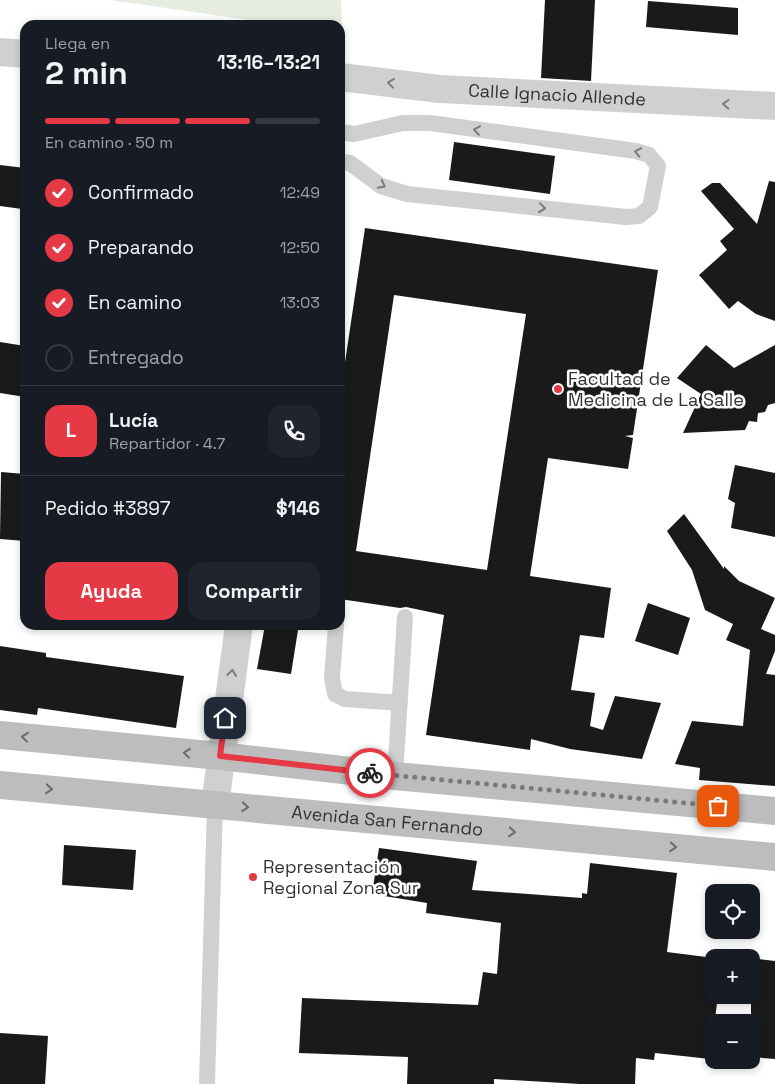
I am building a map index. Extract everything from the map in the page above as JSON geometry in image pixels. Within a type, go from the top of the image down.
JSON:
[{"type":"main road","points":[[0,735],[220,756],[395,776],[775,811]]},
{"type":"main road","name":"Avenida San Fernando","points":[[0,785],[775,857]]},
{"type":"street","points":[[0,52],[20,54]]},
{"type":"street","name":"Calle Ignacio Allende","points":[[345,78],[440,88],[775,106]]},
{"type":"street","points":[[215,804],[238,630]]},
{"type":"lane","points":[[345,133],[354,134],[403,123],[430,123],[636,151],[649,155],[658,166],[650,207],[639,216],[626,216],[406,194],[381,186],[350,163],[345,162]]},
{"type":"lane","points":[[395,776],[405,617]]},
{"type":"lane","points":[[336,630],[332,678],[335,694],[345,698],[400,703]]},
{"type":"lane","points":[[207,1084],[215,804]]},
{"type":"shaded area","points":[[110,0],[341,0],[342,20],[248,20]]},
{"type":"building","points":[[545,0],[595,0],[591,81],[541,78]]},
{"type":"building","points":[[648,1],[738,8],[738,35],[646,27]]},
{"type":"building","points":[[454,142],[555,156],[550,194],[449,180]]},
{"type":"building","points":[[0,165],[20,167],[20,209],[0,206]]},
{"type":"building","points":[[769,181],[775,182],[775,321],[756,314],[738,301],[729,309],[699,275],[727,250],[720,241],[734,229],[701,191],[712,183],[720,183],[757,224]]},
{"type":"building","points":[[365,228],[658,270],[633,435],[625,436],[633,438],[628,469],[548,458],[530,576],[611,588],[604,638],[580,635],[571,690],[595,693],[590,726],[603,730],[615,696],[661,703],[642,759],[570,749],[531,739],[530,750],[426,735],[444,615],[406,607],[400,608],[345,600],[345,362]],"holes":[[[394,295],[526,314],[487,570],[356,551]]]},
{"type":"building","points":[[0,342],[20,345],[20,396],[0,393]]},
{"type":"building","points":[[706,345],[734,368],[775,345],[775,403],[768,405],[765,412],[758,413],[757,422],[749,421],[745,430],[683,433],[701,394],[677,378]]},
{"type":"building","points":[[735,465],[775,473],[775,537],[731,528],[735,503],[728,499]]},
{"type":"building","points":[[1,472],[20,474],[20,541],[0,539]]},
{"type":"building","points":[[684,514],[724,569],[724,566],[739,581],[775,598],[761,629],[775,635],[775,651],[766,674],[775,675],[775,786],[699,780],[700,768],[675,764],[692,721],[743,726],[750,650],[726,640],[733,624],[705,610],[692,570],[667,531]]},
{"type":"building","points":[[648,603],[690,618],[678,655],[635,641]]},
{"type":"building","points":[[264,630],[298,630],[291,674],[257,669]]},
{"type":"building","points":[[0,646],[46,653],[46,657],[184,676],[176,728],[38,708],[37,715],[0,710]]},
{"type":"building","points":[[64,845],[136,850],[133,890],[62,885]]},
{"type":"building","points":[[379,848],[477,861],[472,890],[582,898],[582,893],[587,894],[590,863],[677,873],[667,952],[705,957],[705,1004],[717,1004],[716,1014],[705,1014],[705,1058],[655,1053],[654,1060],[636,1058],[635,1084],[580,1084],[494,1079],[494,1084],[407,1084],[408,1057],[299,1053],[302,998],[478,1005],[483,972],[497,974],[501,923],[426,913],[427,903],[372,894]]},
{"type":"building","points":[[760,959],[775,961],[775,1059],[760,1058],[760,1014],[751,1014],[751,1004],[760,1004]]},
{"type":"building","points":[[0,1033],[48,1036],[45,1084],[0,1084]]},
{"type":"way so far","points":[[370,773],[718,806]]},
{"type":"place","name":"Facultad de Medicina de La Salle","points":[[558,389]]},
{"type":"place","name":"Representación Regional Zona Sur","points":[[253,877]]},
{"type":"route","points":[[225,718],[220,756],[370,773]]}]
